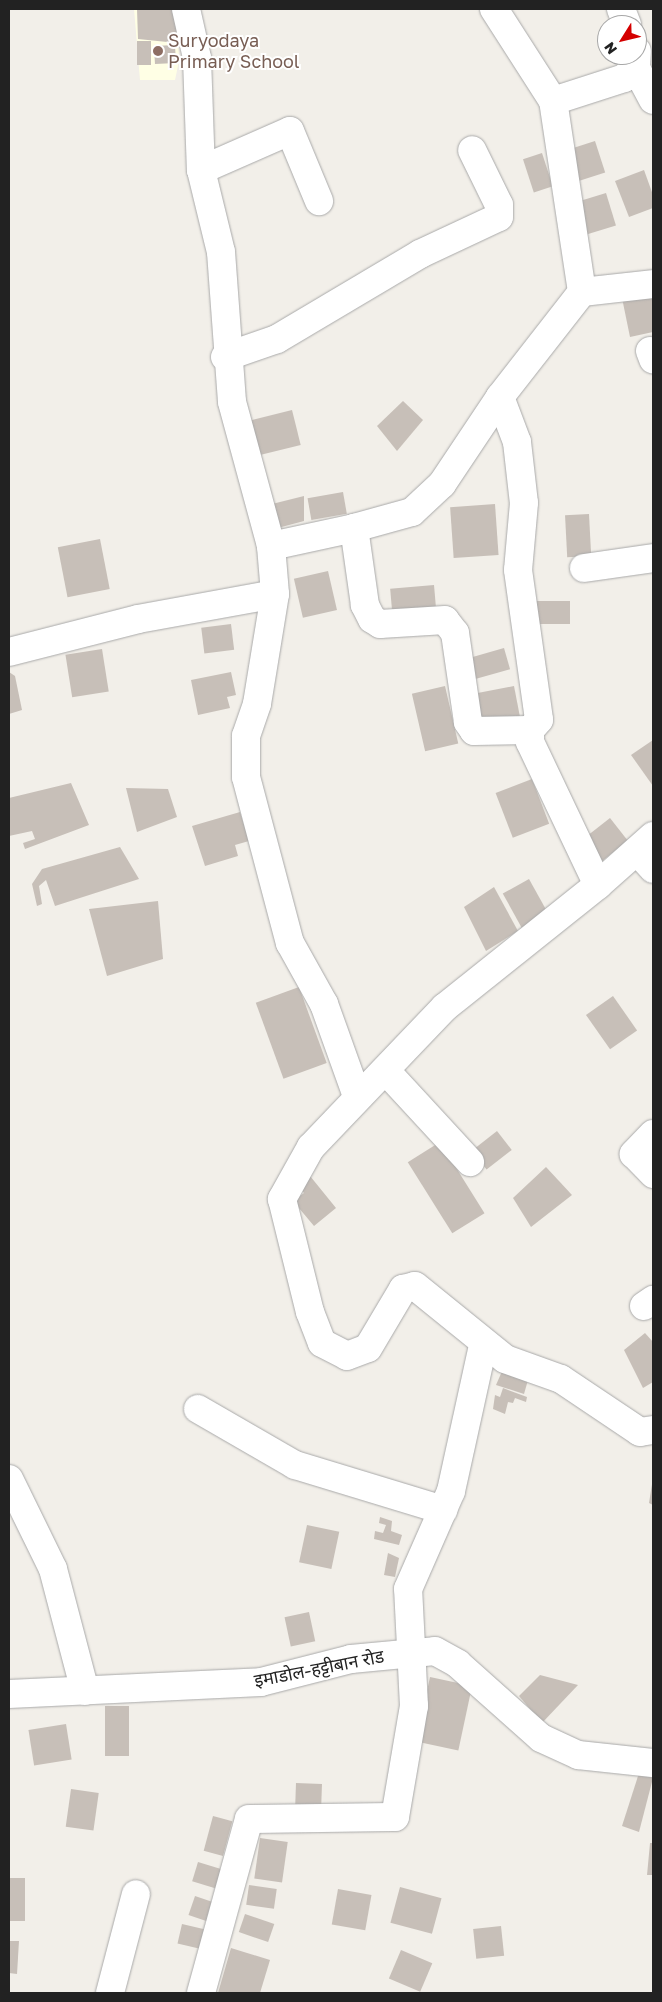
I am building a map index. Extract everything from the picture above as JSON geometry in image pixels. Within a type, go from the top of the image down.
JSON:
[{"type":"street","points":[[186,9],[197,58],[201,170],[221,252],[226,358],[232,402],[271,546],[275,594],[256,704],[246,736],[246,777],[290,943],[324,1004],[357,1096]]},
{"type":"street","points":[[494,9],[553,101],[582,292]]},
{"type":"street","points":[[553,101],[624,78],[633,65]]},
{"type":"street","points":[[639,65],[653,100]]},
{"type":"street","points":[[201,170],[290,131],[319,201]]},
{"type":"street","points":[[226,358],[277,339],[420,254],[499,217],[500,205],[472,150]]},
{"type":"street","points":[[271,546],[354,528],[412,512],[442,484],[500,397],[582,292],[653,284]]},
{"type":"street","points":[[354,528],[365,605],[372,619],[380,624],[445,620],[455,633],[468,722],[474,731],[484,734],[530,730],[539,720],[518,570],[524,503],[517,442],[500,397]]},
{"type":"street","points":[[584,568],[653,558]]},
{"type":"street","points":[[9,652],[138,619],[275,594]]},
{"type":"street","points":[[530,730],[537,760],[598,885]]},
{"type":"street","points":[[648,852],[598,885],[445,1008],[386,1071],[357,1096],[311,1146],[282,1200],[310,1312],[322,1343],[347,1356],[368,1348],[403,1289],[415,1286],[483,1344],[506,1359],[561,1379],[640,1432],[653,1430]]},
{"type":"street","points":[[386,1071],[470,1162]]},
{"type":"street","points":[[653,1134],[634,1154],[653,1174]]},
{"type":"street","points":[[201,1993],[249,1820],[395,1817],[414,1706],[414,1651],[408,1590],[452,1491],[483,1344]]},
{"type":"street","points":[[198,1409],[295,1466],[443,1510]]},
{"type":"street","points":[[9,1479],[53,1569],[85,1691]]},
{"type":"street","name":"इमाडोल-हट्टीबान रोड","points":[[9,1694],[261,1682],[351,1659],[414,1651],[435,1651],[458,1664],[541,1738],[578,1755],[653,1762]]},
{"type":"street","points":[[110,1993],[136,1894]]},
{"type":"shaded area","name":"Suryodaya Primary School","points":[[134,9],[177,9],[179,61],[175,80],[140,80]]},
{"type":"building","points":[[137,9],[176,9],[177,43],[138,39]]},
{"type":"building","points":[[137,41],[151,41],[151,65],[137,65]]},
{"type":"building","points":[[175,45],[176,63],[155,64],[154,46]]},
{"type":"building","points":[[595,141],[605,172],[571,184],[561,152]]},
{"type":"building","points":[[542,153],[553,186],[534,192],[523,159]]},
{"type":"building","points":[[644,170],[653,195],[653,208],[629,217],[615,181]]},
{"type":"building","points":[[606,193],[616,226],[582,236],[573,203]]},
{"type":"building","points":[[653,291],[653,332],[630,337],[622,298]]},
{"type":"building","points":[[403,401],[423,420],[397,451],[377,426]]},
{"type":"building","points":[[292,410],[301,445],[260,455],[251,420]]},
{"type":"building","points":[[343,492],[347,514],[311,520],[308,498]]},
{"type":"building","points":[[304,496],[304,521],[274,529],[268,505]]},
{"type":"building","points":[[495,504],[499,555],[454,558],[450,507]]},
{"type":"building","points":[[589,514],[591,556],[567,557],[565,515]]},
{"type":"building","points":[[100,539],[110,589],[68,597],[58,547]]},
{"type":"building","points":[[328,571],[337,610],[303,618],[294,579]]},
{"type":"building","points":[[434,585],[437,617],[393,621],[390,589]]},
{"type":"building","points":[[532,601],[570,601],[570,624],[532,624]]},
{"type":"building","points":[[231,624],[234,650],[204,653],[201,628]]},
{"type":"building","points":[[504,648],[510,669],[474,680],[467,658]]},
{"type":"building","points":[[102,649],[109,691],[72,697],[65,655]]},
{"type":"building","points":[[9,672],[15,676],[22,710],[9,714]]},
{"type":"building","points":[[231,672],[236,695],[227,697],[230,708],[198,715],[191,680]]},
{"type":"building","points":[[445,686],[458,743],[425,751],[412,694]]},
{"type":"building","points":[[514,686],[520,718],[480,726],[474,694]]},
{"type":"building","points":[[653,740],[653,786],[631,755]]},
{"type":"building","points":[[532,779],[549,824],[513,838],[496,793]]},
{"type":"building","points":[[71,783],[89,825],[25,849],[23,843],[35,839],[32,831],[9,836],[9,798]]},
{"type":"building","points":[[126,788],[168,789],[177,817],[137,832]]},
{"type":"building","points":[[240,812],[249,841],[235,845],[238,856],[205,866],[192,826]]},
{"type":"building","points":[[610,818],[628,841],[598,864],[580,841]]},
{"type":"building","points":[[120,847],[139,879],[55,906],[46,880],[39,886],[42,904],[37,906],[32,884],[42,869]]},
{"type":"building","points":[[529,879],[548,913],[522,928],[503,894]]},
{"type":"building","points":[[494,887],[518,931],[486,951],[464,907]]},
{"type":"building","points":[[158,901],[163,959],[107,976],[89,909]]},
{"type":"building","points":[[299,987],[327,1063],[283,1079],[256,1003]]},
{"type":"building","points":[[613,996],[637,1030],[610,1049],[586,1015]]},
{"type":"building","points":[[497,1131],[512,1150],[487,1170],[472,1151]]},
{"type":"building","points":[[440,1142],[485,1213],[452,1233],[408,1162]]},
{"type":"building","points":[[546,1167],[572,1195],[531,1227],[513,1198]]},
{"type":"building","points":[[306,1171],[336,1208],[314,1226],[293,1201],[304,1193],[294,1181]]},
{"type":"building","points":[[645,1333],[653,1342],[653,1382],[643,1388],[624,1350]]},
{"type":"building","points":[[503,1369],[528,1380],[524,1394],[496,1385]]},
{"type":"building","points":[[503,1388],[527,1397],[526,1402],[515,1398],[513,1403],[508,1402],[505,1414],[493,1409],[495,1395],[500,1397]]},
{"type":"building","points":[[653,1478],[653,1505],[649,1503]]},
{"type":"building","points":[[380,1517],[392,1521],[391,1531],[402,1535],[399,1545],[374,1539],[375,1531],[383,1533],[386,1525],[379,1523]]},
{"type":"building","points":[[307,1525],[339,1532],[331,1569],[299,1562]]},
{"type":"building","points":[[388,1553],[399,1558],[395,1577],[384,1575]]},
{"type":"building","points":[[309,1612],[315,1641],[291,1647],[285,1617]]},
{"type":"building","points":[[540,1675],[578,1685],[542,1723],[519,1696]]},
{"type":"building","points":[[430,1677],[472,1686],[458,1750],[416,1742]]},
{"type":"building","points":[[105,1706],[129,1706],[129,1756],[105,1756]]},
{"type":"building","points":[[66,1724],[72,1760],[34,1766],[28,1730]]},
{"type":"building","points":[[639,1773],[653,1778],[639,1832],[622,1826]]},
{"type":"building","points":[[296,1783],[322,1784],[321,1814],[295,1813]]},
{"type":"building","points":[[71,1789],[99,1793],[93,1831],[66,1827]]},
{"type":"building","points":[[213,1816],[232,1821],[223,1856],[204,1851]]},
{"type":"building","points":[[260,1838],[288,1842],[282,1882],[254,1879]]},
{"type":"building","points":[[650,1843],[653,1843],[653,1875],[647,1875]]},
{"type":"building","points":[[198,1862],[221,1869],[215,1888],[192,1881]]},
{"type":"building","points":[[9,1878],[25,1878],[25,1921],[9,1921]]},
{"type":"building","points":[[249,1885],[277,1889],[274,1909],[246,1905]]},
{"type":"building","points":[[400,1887],[442,1898],[432,1934],[390,1923]]},
{"type":"building","points":[[338,1889],[371,1895],[365,1930],[332,1924]]},
{"type":"building","points":[[195,1896],[215,1903],[208,1922],[188,1915]]},
{"type":"building","points":[[245,1914],[274,1924],[268,1942],[239,1932]]},
{"type":"building","points":[[182,1924],[204,1929],[200,1949],[178,1943]]},
{"type":"building","points":[[501,1926],[504,1956],[476,1959],[473,1929]]},
{"type":"building","points":[[9,1941],[19,1941],[17,1974],[9,1973]]},
{"type":"building","points":[[231,1948],[270,1960],[260,1993],[218,1993]]},
{"type":"building","points":[[401,1950],[432,1963],[420,1992],[389,1979]]},
{"type":"place","name":"Suryodaya Primary School","points":[[158,51]]}]
